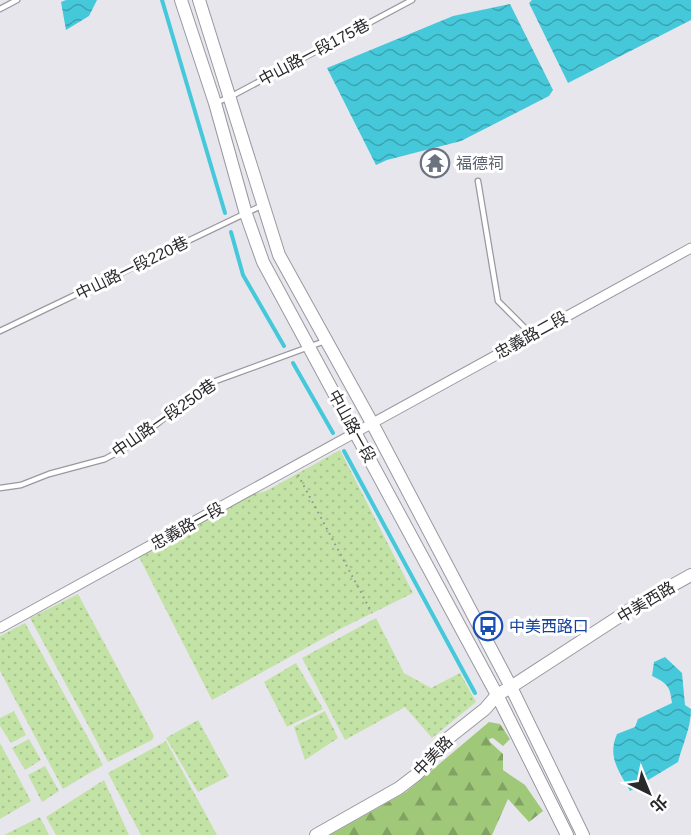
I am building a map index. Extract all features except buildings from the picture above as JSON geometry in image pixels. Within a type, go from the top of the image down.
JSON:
[{"type":"street","name":"中山路一段","points":[[181,0],[215,103],[246,214],[263,262],[497,694],[567,835]]},
{"type":"street","name":"中山路一段","points":[[199,0],[279,255],[372,423],[511,687],[583,835]]},
{"type":"street","name":"忠義路二段","points":[[372,423],[691,248]]},
{"type":"street","name":"忠義路一段","points":[[0,628],[372,423]]},
{"type":"street","name":"中美西路","points":[[511,687],[637,605],[691,575]]},
{"type":"street","name":"中美路","points":[[316,835],[399,788],[427,764],[442,743],[485,710],[497,694],[511,687]]},
{"type":"lane","points":[[0,9],[17,0]]},
{"type":"lane","name":"中山路一段175巷","points":[[215,103],[412,0]]},
{"type":"lane","points":[[478,181],[498,301],[532,334]]},
{"type":"lane","name":"中山路一段220巷","points":[[0,331],[263,205]]},
{"type":"lane","name":"中山路一段250巷","points":[[0,488],[21,485],[49,474],[105,459],[129,446],[213,382],[325,340]]},
{"type":"path","points":[[297,466],[296,471],[372,613]]},
{"type":"green space","points":[[340,450],[413,593],[342,628],[212,700],[137,553],[235,499],[266,491]]},
{"type":"green space","points":[[78,594],[154,736],[152,740],[108,762],[30,618]]},
{"type":"green space","points":[[376,618],[404,673],[431,688],[460,673],[476,702],[432,738],[405,707],[345,740],[302,658]]},
{"type":"green space","points":[[25,623],[103,765],[63,789],[0,671],[0,636]]},
{"type":"green space","points":[[296,663],[323,709],[287,727],[264,682]]},
{"type":"green space","points":[[14,711],[26,735],[11,743],[0,726],[0,718]]},
{"type":"green space","points":[[325,711],[338,738],[305,760],[294,727]]},
{"type":"green space","points":[[198,720],[229,776],[198,792],[166,738]]},
{"type":"green space","points":[[489,722],[500,724],[510,739],[503,746],[493,738],[489,739],[503,754],[503,770],[525,785],[543,811],[529,822],[508,799],[492,835],[330,835],[406,792]]},
{"type":"green space","points":[[29,739],[41,760],[25,770],[12,748]]},
{"type":"green space","points":[[166,741],[217,835],[141,835],[108,773]]},
{"type":"green space","points":[[0,743],[31,801],[0,819]]},
{"type":"green space","points":[[45,766],[59,791],[42,802],[28,775]]},
{"type":"green space","points":[[104,780],[129,835],[56,835],[46,817]]},
{"type":"green space","points":[[40,817],[49,835],[4,835]]},
{"type":"water","points":[[97,0],[89,16],[66,30],[61,2]]},
{"type":"water","points":[[532,0],[691,0],[691,20],[568,83],[529,3]]},
{"type":"water","points":[[510,4],[553,90],[549,96],[461,141],[387,160],[376,165],[327,68],[453,16]]},
{"type":"water","points":[[665,657],[682,673],[685,705],[691,709],[688,729],[678,762],[630,791],[616,764],[614,742],[617,734],[635,727],[638,719],[672,703],[667,686],[652,676],[654,662]]},
{"type":"waterway","points":[[162,0],[225,213]]},
{"type":"waterway","points":[[231,232],[243,275],[284,346]]},
{"type":"waterway","points":[[293,363],[333,433]]},
{"type":"waterway","points":[[344,451],[475,693]]},
{"type":"place","name":"福德祠","points":[[435,163]]},
{"type":"place","name":"中美西路口","points":[[488,626]]}]
